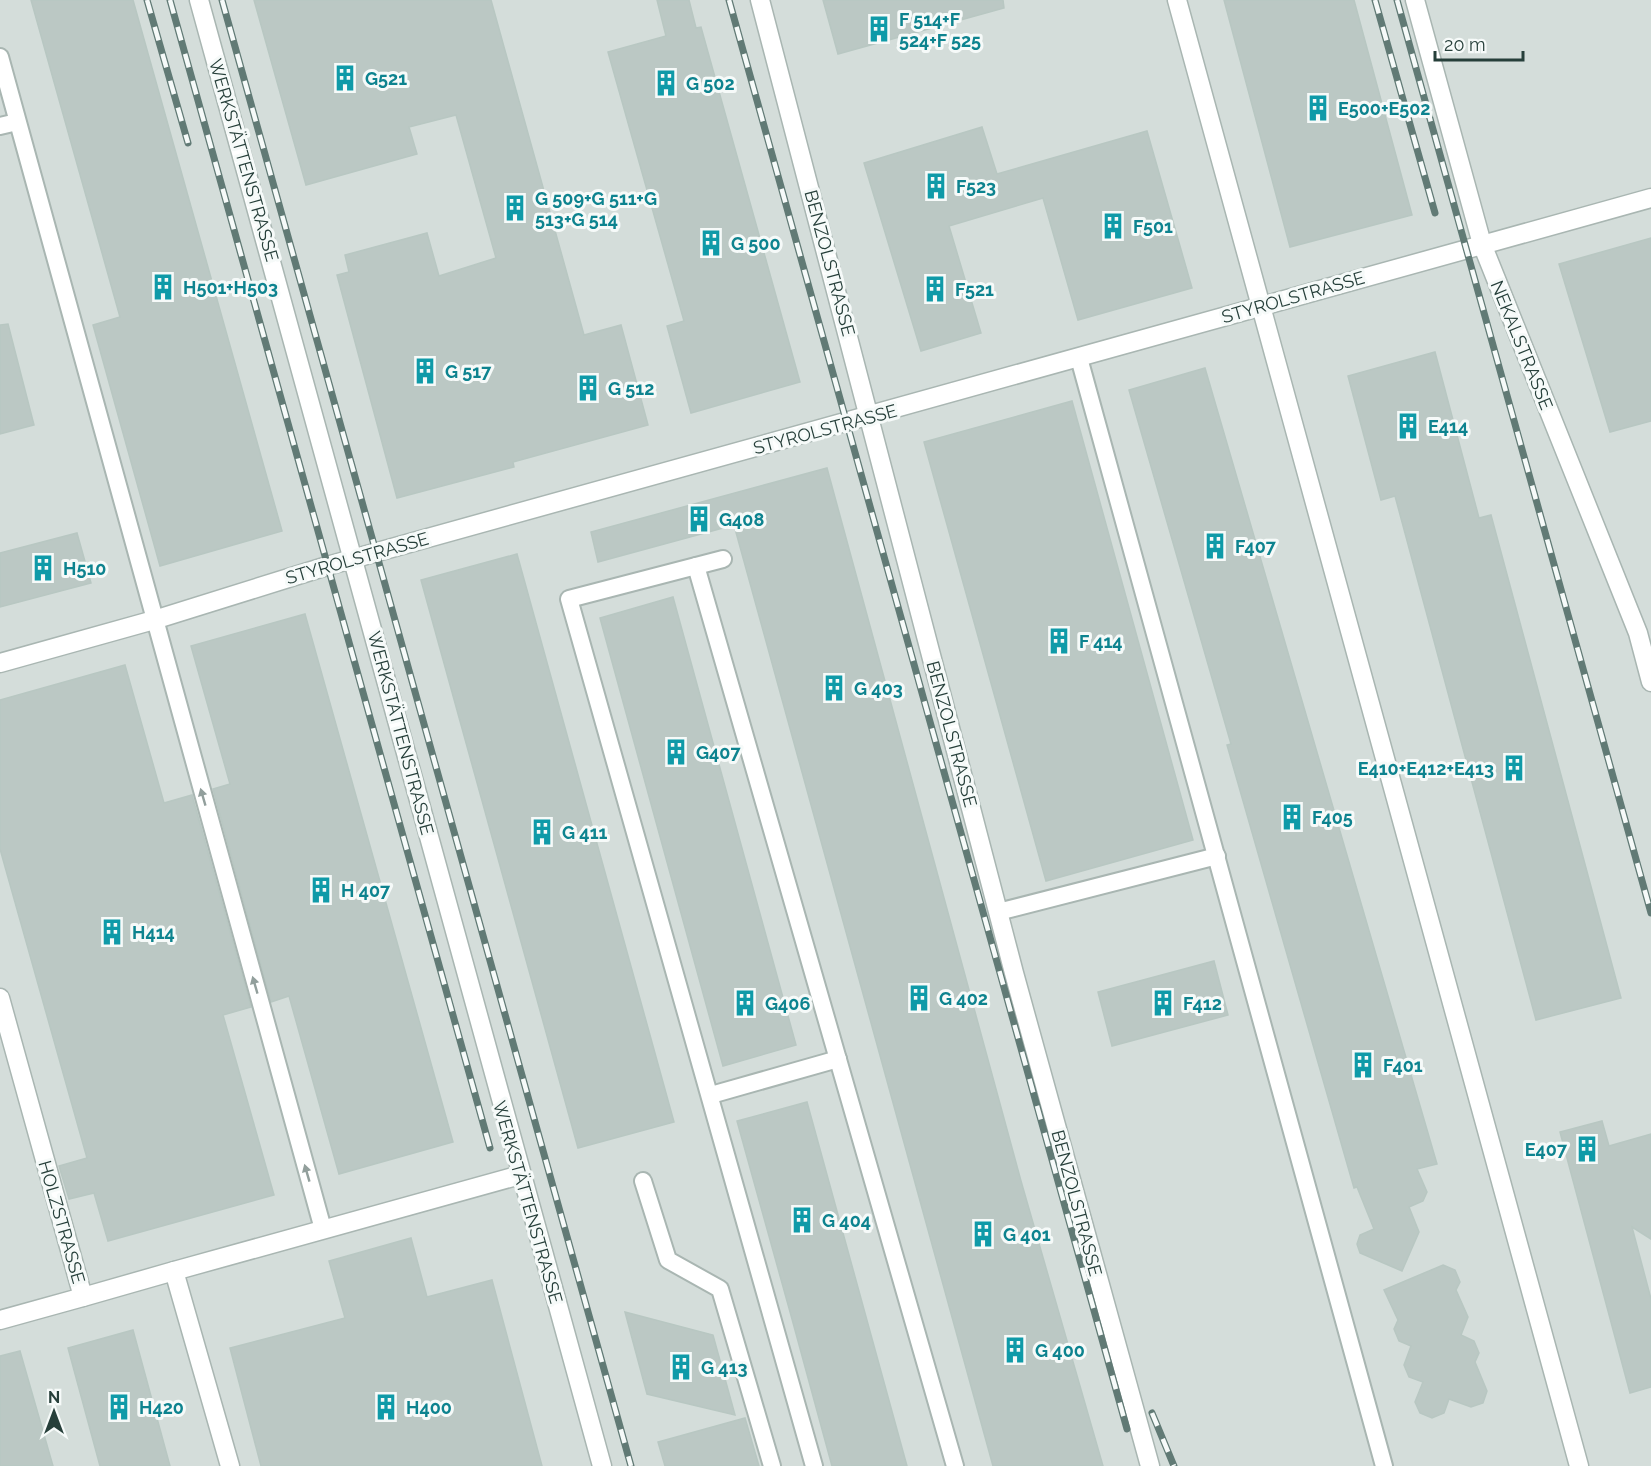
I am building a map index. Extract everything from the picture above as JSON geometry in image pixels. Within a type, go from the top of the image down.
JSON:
[{"type":"street","name":"WERKSTÄTTENSTRASSE","points":[[199,0],[354,558],[520,1175],[602,1466]]},
{"type":"street","name":"BENZOLSTRASSE","points":[[760,0],[998,912],[1150,1466]]},
{"type":"street","points":[[1177,0],[1579,1466]]},
{"type":"street","name":"NEKALSTRASSE","points":[[1415,0],[1482,244],[1638,633],[1651,682]]},
{"type":"street","name":"STYROLSTRASSE","points":[[0,663],[154,620],[354,558],[870,417],[1651,198]]},
{"type":"street","name":"HOLZSTRASSE","points":[[0,998],[83,1297],[520,1175]]},
{"type":"street","points":[[174,1271],[230,1466]]},
{"type":"street","points":[[0,1320],[83,1297]]},
{"type":"lane","points":[[0,57],[323,1229]]},
{"type":"lane","points":[[0,126],[18,122]]},
{"type":"lane","points":[[1079,358],[1384,1466]]},
{"type":"lane","points":[[723,559],[569,599],[814,1466]]},
{"type":"lane","points":[[696,566],[955,1466]]},
{"type":"lane","points":[[998,912],[1217,856]]},
{"type":"lane","points":[[711,1095],[838,1059]]},
{"type":"lane","points":[[643,1181],[668,1260],[720,1289],[772,1466]]},
{"type":"shaded area","points":[[0,0],[1651,0],[1651,1466],[0,1466]]},
{"type":"building","name":"H501+H503","points":[[31,0],[133,0],[282,531],[160,566],[93,325],[120,317]]},
{"type":"building","points":[[254,0],[491,0],[584,335],[621,325],[648,425],[513,462],[514,467],[397,498],[337,275],[349,272],[345,255],[427,233],[439,276],[496,258],[456,115],[409,127],[417,154],[306,185]]},
{"type":"building","name":"G 500","points":[[657,0],[689,0],[696,28],[701,27],[800,382],[691,413],[667,326],[684,321],[608,52],[666,36]]},
{"type":"building","name":"F 514+F 524+F 525","points":[[823,0],[1003,0],[1004,8],[838,54]]},
{"type":"building","name":"E500+E502","points":[[1224,0],[1354,0],[1412,215],[1290,247]]},
{"type":"building","points":[[982,127],[997,174],[1147,131],[1192,288],[1078,320],[1043,198],[949,226],[981,333],[921,351],[864,163]]},
{"type":"building","points":[[1651,238],[1651,421],[1610,432],[1559,264]]},
{"type":"building","points":[[8,324],[34,425],[0,434],[0,325]]},
{"type":"building","name":"E410+E412+E413","points":[[1435,352],[1479,518],[1491,515],[1621,998],[1536,1020],[1395,496],[1381,500],[1348,376]]},
{"type":"building","points":[[1205,368],[1437,1164],[1417,1169],[1427,1192],[1423,1201],[1409,1207],[1419,1232],[1402,1271],[1360,1253],[1357,1244],[1360,1235],[1374,1229],[1357,1187],[1354,1188],[1227,745],[1231,744],[1129,390]]},
{"type":"building","name":"F 414","points":[[1072,401],[1193,840],[1046,881],[924,442]]},
{"type":"building","points":[[827,468],[1021,1181],[1103,1466],[993,1466],[734,525],[598,562],[591,532]]},
{"type":"building","name":"H510","points":[[77,533],[91,583],[0,607],[0,553]]},
{"type":"building","name":"G 411","points":[[517,554],[674,1122],[578,1148],[421,580]]},
{"type":"building","name":"G407","points":[[673,597],[796,1045],[723,1066],[600,618]]},
{"type":"building","name":"H 407","points":[[305,614],[453,1142],[339,1174],[289,996],[271,1002],[213,789],[230,784],[191,646]]},
{"type":"building","name":"H414","points":[[125,665],[164,803],[192,795],[251,1007],[223,1015],[274,1195],[108,1241],[94,1193],[69,1199],[59,1166],[87,1158],[0,849],[0,700]]},
{"type":"building","name":"F412","points":[[1214,961],[1228,1015],[1112,1046],[1098,992]]},
{"type":"building","name":"G 404","points":[[807,1102],[907,1466],[832,1466],[737,1121]]},
{"type":"building","points":[[1602,1121],[1609,1146],[1651,1134],[1651,1239],[1632,1227],[1651,1299],[1651,1387],[1630,1393],[1560,1132]]},
{"type":"building","name":"H400","points":[[411,1238],[427,1297],[492,1280],[542,1466],[261,1466],[230,1348],[345,1318],[329,1261]]},
{"type":"building","points":[[1443,1265],[1455,1270],[1460,1282],[1456,1290],[1468,1317],[1461,1335],[1474,1341],[1479,1353],[1475,1362],[1487,1391],[1483,1403],[1471,1407],[1449,1399],[1444,1413],[1432,1418],[1420,1413],[1415,1402],[1423,1382],[1409,1377],[1404,1365],[1411,1346],[1399,1341],[1394,1329],[1398,1320],[1384,1290]]},
{"type":"building","name":"G 413","points":[[625,1312],[713,1335],[735,1415],[647,1394]]},
{"type":"building","name":"H420","points":[[133,1330],[170,1466],[100,1466],[68,1348]]},
{"type":"building","points":[[20,1351],[53,1466],[0,1466],[0,1356]]},
{"type":"building","points":[[745,1418],[759,1466],[665,1466],[658,1442]]},
{"type":"railway","points":[[147,0],[188,143]]},
{"type":"railway","points":[[170,0],[490,1148]]},
{"type":"railway","points":[[222,0],[631,1466]]},
{"type":"railway","points":[[729,0],[1127,1429]]},
{"type":"railway","points":[[1375,0],[1435,213]]},
{"type":"railway","points":[[1397,0],[1651,913]]},
{"type":"railway","points":[[1152,1413],[1174,1466]]},
{"type":"place","name":"F 514+F 524+F 525","points":[[879,29]]},
{"type":"place","name":"G521","points":[[345,78]]},
{"type":"place","name":"G 502","points":[[666,83]]},
{"type":"place","name":"E500+E502","points":[[1318,108]]},
{"type":"place","name":"F523","points":[[936,186]]},
{"type":"place","name":"G 509+G 511+G 513+G 514","points":[[515,208]]},
{"type":"place","name":"F501","points":[[1113,226]]},
{"type":"place","name":"G 500","points":[[711,243]]},
{"type":"place","name":"H501+H503","points":[[163,287]]},
{"type":"place","name":"F521","points":[[935,289]]},
{"type":"place","name":"G 517","points":[[425,371]]},
{"type":"place","name":"G 512","points":[[588,388]]},
{"type":"place","name":"E414","points":[[1408,426]]},
{"type":"place","name":"G408","points":[[699,519]]},
{"type":"place","name":"F407","points":[[1215,546]]},
{"type":"place","name":"H510","points":[[43,568]]},
{"type":"place","name":"F 414","points":[[1059,641]]},
{"type":"place","name":"G 403","points":[[834,688]]},
{"type":"place","name":"G407","points":[[676,752]]},
{"type":"place","name":"E410+E412+E413","points":[[1514,768]]},
{"type":"place","name":"F405","points":[[1292,817]]},
{"type":"place","name":"G 411","points":[[542,832]]},
{"type":"place","name":"H 407","points":[[321,890]]},
{"type":"place","name":"H414","points":[[112,932]]},
{"type":"place","name":"G 402","points":[[919,998]]},
{"type":"place","name":"G406","points":[[745,1003]]},
{"type":"place","name":"F412","points":[[1163,1003]]},
{"type":"place","name":"F401","points":[[1363,1065]]},
{"type":"place","name":"E407","points":[[1587,1149]]},
{"type":"place","name":"G 404","points":[[802,1220]]},
{"type":"place","name":"G 401","points":[[983,1234]]},
{"type":"place","name":"G 400","points":[[1015,1350]]},
{"type":"place","name":"G 413","points":[[681,1367]]},
{"type":"place","name":"H420","points":[[119,1407]]},
{"type":"place","name":"H400","points":[[386,1407]]}]
